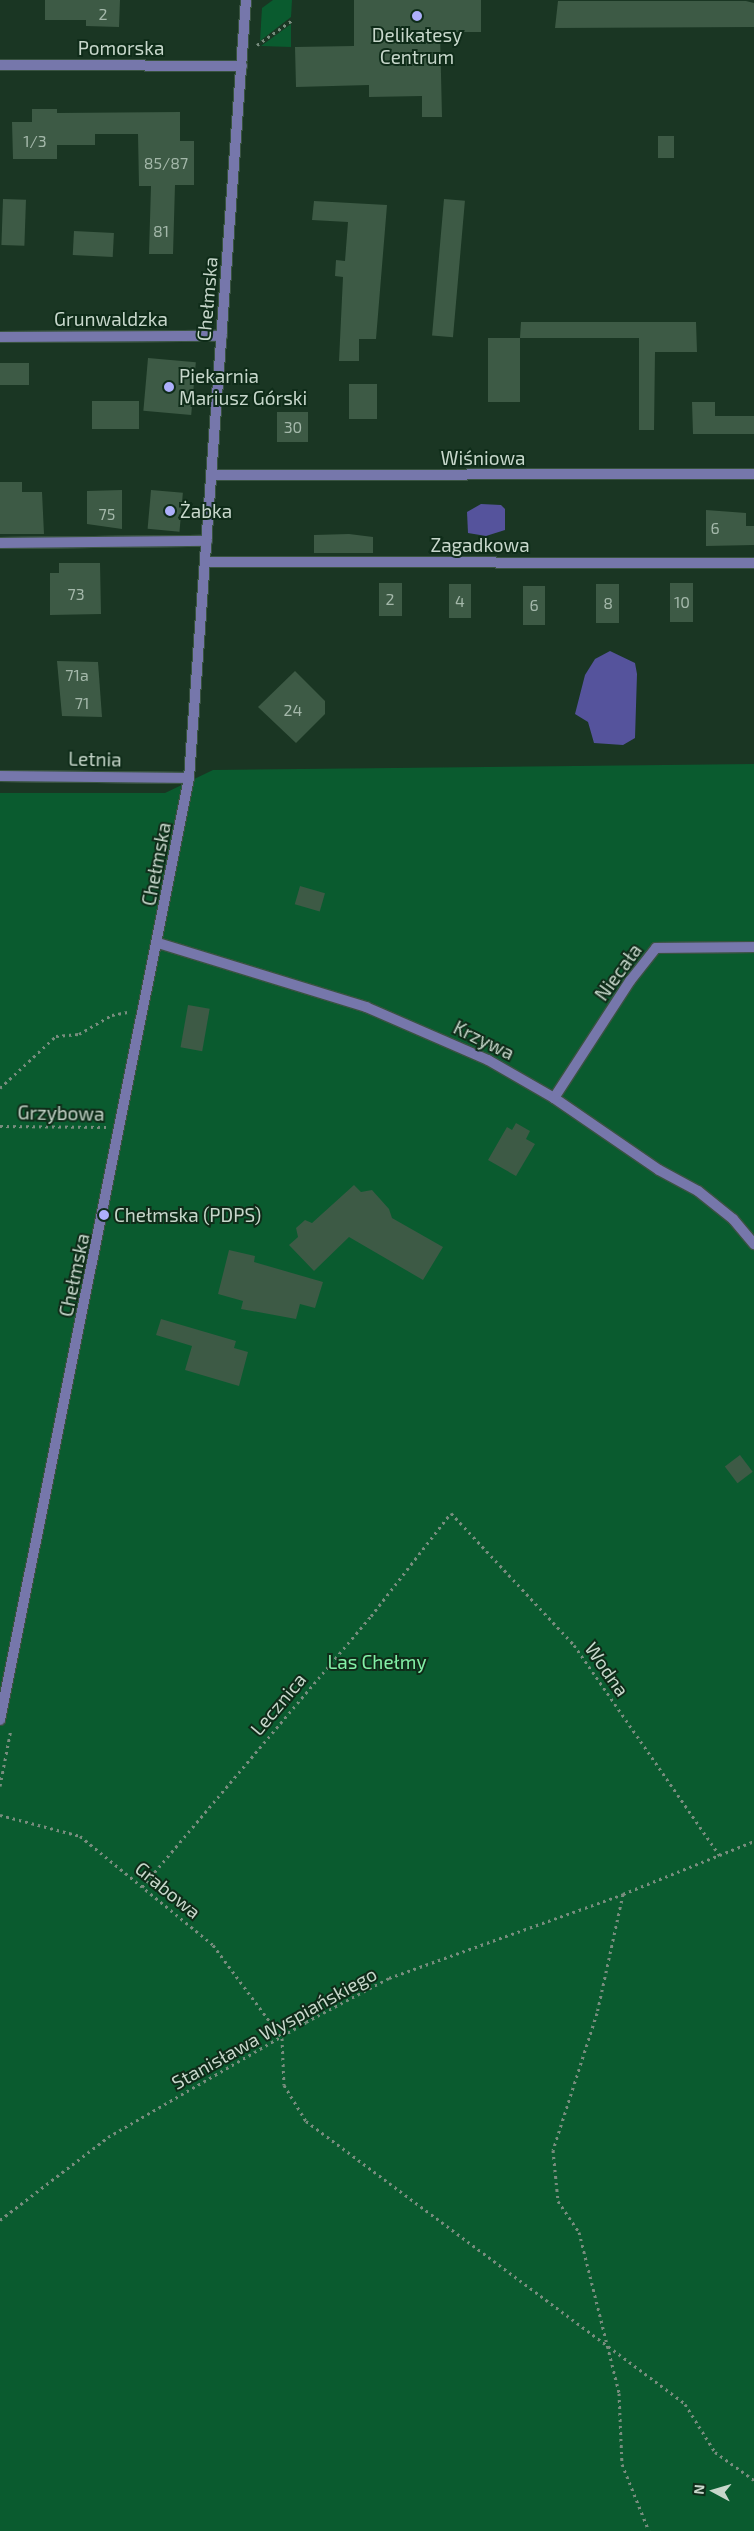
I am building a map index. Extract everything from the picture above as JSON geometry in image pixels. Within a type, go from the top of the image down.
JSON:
[{"type":"street","name":"Chełmska","points":[[0,1720],[122,1127],[189,778],[246,0]]},
{"type":"street","name":"Pomorska","points":[[0,65],[242,66]]},
{"type":"street","name":"Grunwaldzka","points":[[0,337],[222,336]]},
{"type":"street","name":"Wiśniowa","points":[[212,475],[754,474]]},
{"type":"street","points":[[0,543],[207,541]]},
{"type":"street","name":"Zagadkowa","points":[[205,562],[754,563]]},
{"type":"street","name":"Letnia","points":[[0,776],[189,778]]},
{"type":"street","name":"Krzywa","points":[[158,943],[315,990],[406,1022],[554,1098],[659,1170],[698,1191],[733,1220],[754,1244]]},
{"type":"street","name":"Niecała","points":[[554,1098],[630,981],[656,948],[754,947]]},
{"type":"path","points":[[255,46],[291,21]]},
{"type":"path","points":[[0,1088],[56,1036],[79,1034],[112,1014],[131,1010]]},
{"type":"path","name":"Grzybowa","points":[[0,1126],[122,1127]]},
{"type":"path","name":"Wodna","points":[[451,1513],[574,1645],[720,1856]]},
{"type":"path","name":"Lecznica","points":[[142,1887],[371,1616],[451,1513]]},
{"type":"path","name":"Grabowa","points":[[0,1816],[80,1836],[213,1946],[282,2038]]},
{"type":"path","name":"Stanisława Wyspiańskiego","points":[[0,2220],[108,2137],[389,1978],[623,1894],[754,1841]]},
{"type":"path","points":[[623,1894],[597,2013],[554,2150],[558,2201],[579,2232],[619,2393],[622,2464],[649,2531]]},
{"type":"path","points":[[282,2038],[284,2086],[306,2121],[684,2404],[715,2452],[754,2480]]},
{"type":"green space","points":[[273,0],[292,0],[291,17],[260,41],[262,8]]},
{"type":"green space","points":[[291,24],[291,47],[261,46]]},
{"type":"green space","name":"Las Chełmy","points":[[754,764],[754,2531],[0,2531],[0,793],[165,793],[213,770]]},
{"type":"shaded area","points":[[481,504],[501,505],[505,509],[505,530],[486,536],[468,533],[467,512]]},
{"type":"shaded area","points":[[610,651],[635,663],[637,674],[635,738],[623,745],[594,743],[588,722],[575,714],[585,675],[595,659]]},
{"type":"building","points":[[45,0],[120,0],[119,27],[86,26],[86,20],[45,20]]},
{"type":"building","points":[[354,0],[481,0],[481,32],[440,32],[442,117],[422,117],[422,96],[369,97],[369,85],[296,87],[295,47],[354,46]]},
{"type":"building","points":[[558,1],[746,1],[754,3],[754,27],[555,28]]},
{"type":"building","points":[[32,109],[57,109],[57,113],[180,112],[180,141],[194,141],[194,185],[175,185],[173,254],[149,254],[151,186],[139,186],[138,134],[95,134],[95,145],[57,145],[57,159],[13,159],[12,122],[32,122]]},
{"type":"building","points":[[658,136],[674,136],[674,158],[658,158]]},
{"type":"building","points":[[3,199],[26,200],[24,246],[1,245]]},
{"type":"building","points":[[444,199],[465,201],[453,337],[432,335]]},
{"type":"building","points":[[314,201],[387,205],[376,339],[359,339],[359,361],[339,361],[343,277],[335,276],[336,260],[345,261],[348,222],[312,220]]},
{"type":"building","points":[[74,231],[114,233],[113,257],[73,255]]},
{"type":"building","points":[[521,322],[696,322],[697,352],[655,352],[654,430],[639,430],[639,338],[520,338]]},
{"type":"building","points":[[488,338],[520,338],[520,402],[488,402]]},
{"type":"building","name":"Piekarnia Mariusz Górski","points":[[148,358],[196,362],[191,415],[143,411]]},
{"type":"building","points":[[0,363],[29,363],[29,385],[0,385]]},
{"type":"building","points":[[349,384],[377,384],[377,419],[349,419]]},
{"type":"building","points":[[92,401],[139,401],[139,429],[92,429]]},
{"type":"building","points":[[692,402],[715,402],[715,416],[754,416],[754,434],[693,434]]},
{"type":"building","points":[[277,412],[308,412],[308,442],[277,442]]},
{"type":"building","points":[[0,482],[22,482],[22,492],[42,492],[44,534],[0,534]]},
{"type":"building","points":[[122,490],[122,529],[87,524],[87,491]]},
{"type":"building","name":"Żabka","points":[[151,490],[183,493],[179,532],[148,529]]},
{"type":"building","points":[[706,510],[746,513],[746,526],[754,526],[754,545],[706,546]]},
{"type":"building","points":[[349,534],[373,537],[373,553],[314,553],[314,535]]},
{"type":"building","points":[[59,563],[100,563],[101,614],[50,615],[50,573],[59,573]]},
{"type":"building","points":[[379,583],[402,583],[402,616],[379,616]]},
{"type":"building","points":[[670,583],[693,583],[693,622],[670,622]]},
{"type":"building","points":[[449,584],[471,584],[471,618],[449,618]]},
{"type":"building","points":[[596,584],[619,584],[619,623],[596,623]]},
{"type":"building","points":[[523,586],[545,586],[545,625],[523,625]]},
{"type":"building","points":[[57,661],[98,662],[102,717],[62,716]]},
{"type":"building","points":[[295,671],[325,701],[325,714],[296,743],[258,707]]},
{"type":"building","points":[[300,886],[325,893],[320,911],[295,904]]},
{"type":"building","points":[[188,1005],[210,1009],[202,1051],[181,1047]]},
{"type":"building","points":[[516,1123],[530,1131],[526,1139],[535,1144],[516,1176],[488,1160],[507,1127],[512,1130]]},
{"type":"building","points":[[354,1185],[361,1192],[372,1190],[389,1209],[392,1218],[443,1247],[423,1280],[349,1237],[314,1271],[289,1245],[298,1237],[296,1228],[305,1220],[312,1223]]},
{"type":"building","points":[[229,1250],[255,1256],[254,1262],[323,1282],[315,1308],[300,1304],[296,1319],[241,1309],[243,1301],[218,1294]]},
{"type":"building","points":[[161,1319],[236,1341],[234,1348],[248,1352],[239,1386],[185,1370],[192,1346],[156,1335]]},
{"type":"building","points":[[740,1455],[753,1472],[737,1483],[725,1466]]},
{"type":"place","name":"Delikatesy Centrum","points":[[417,16]]},
{"type":"place","name":"Piekarnia Mariusz Górski","points":[[169,387]]},
{"type":"place","name":"Żabka","points":[[170,511]]},
{"type":"place","name":"Chełmska (PDPS)","points":[[104,1215]]}]
